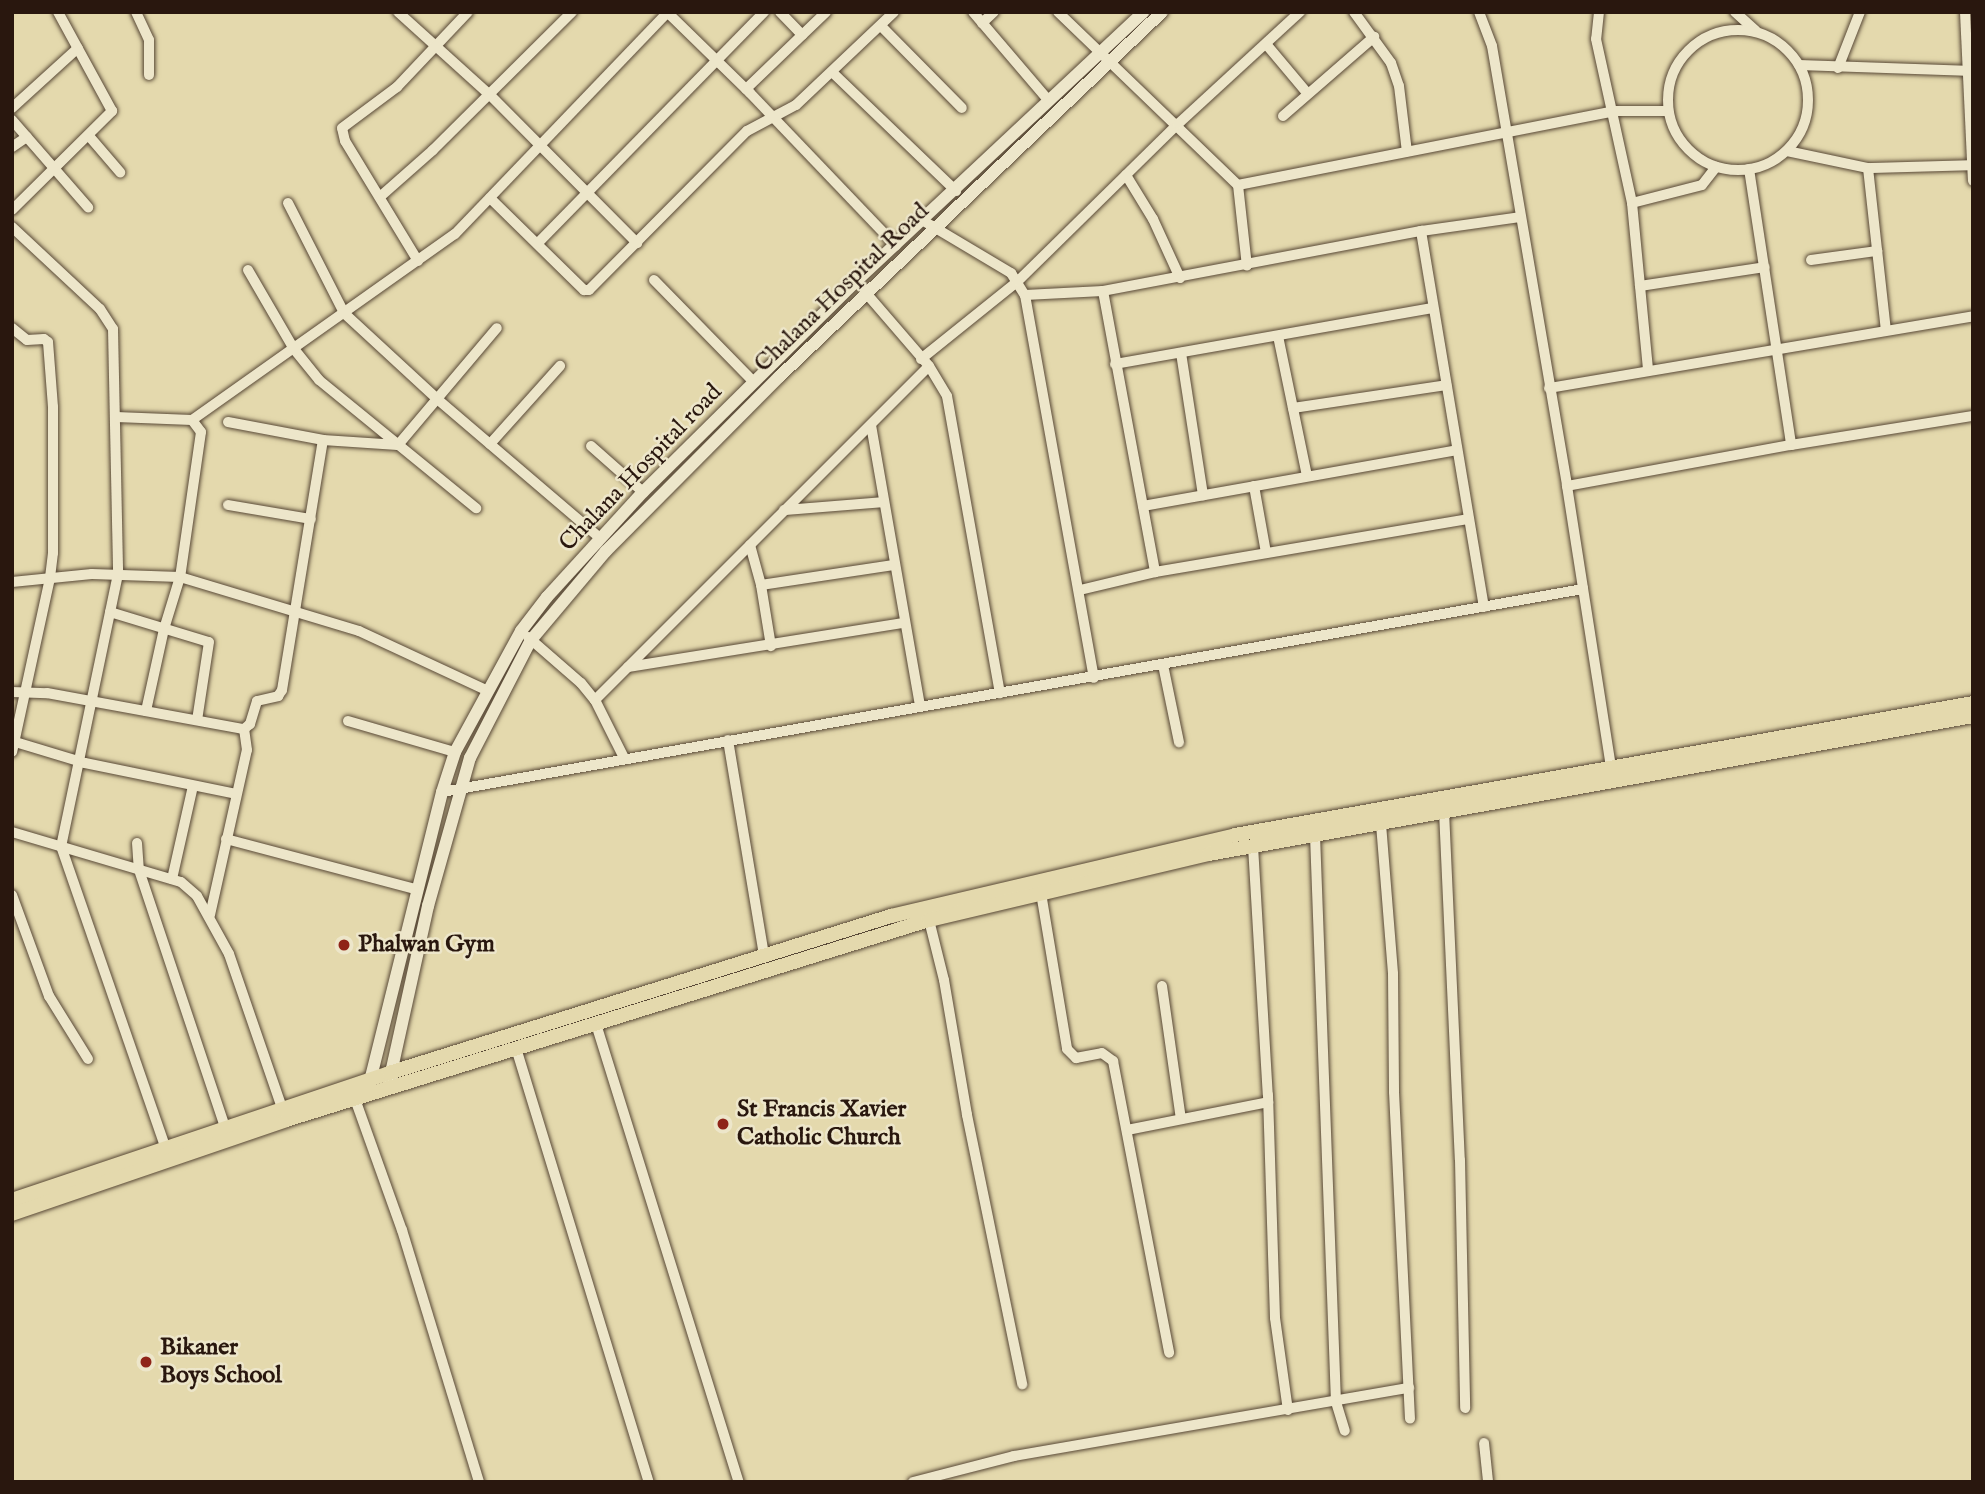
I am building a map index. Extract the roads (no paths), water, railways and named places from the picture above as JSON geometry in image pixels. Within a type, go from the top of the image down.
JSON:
[{"type":"main road","points":[[389,1080],[516,1048],[929,920],[1041,893],[1253,846],[1381,824],[1973,703]]},
{"type":"main road","points":[[12,1214],[389,1080],[891,916],[1185,845],[1973,716]]},
{"type":"main road","points":[[12,1200],[282,1108],[364,1091]]},
{"type":"street","points":[[12,210],[112,111],[58,12]]},
{"type":"street","points":[[136,12],[149,40],[149,75]]},
{"type":"street","points":[[398,12],[490,95],[636,243]]},
{"type":"street","points":[[418,261],[381,196],[345,141],[342,128],[389,94],[468,12]]},
{"type":"street","points":[[381,196],[490,95],[572,12]]},
{"type":"street","points":[[116,417],[192,420],[455,234],[667,12],[774,117],[896,246]]},
{"type":"street","points":[[539,242],[764,12]]},
{"type":"street","points":[[780,12],[802,35]]},
{"type":"street","points":[[746,89],[826,12]]},
{"type":"street","points":[[490,198],[539,242],[584,289],[589,290],[747,131],[796,105],[894,12]]},
{"type":"street","points":[[972,12],[1049,101]]},
{"type":"street","points":[[982,23],[995,12]]},
{"type":"street","points":[[1058,12],[1178,124],[1238,185],[1247,266]]},
{"type":"street","name":"Chalana Hospital road","points":[[364,1091],[442,792],[455,752],[486,690],[600,538],[643,492],[922,220],[1049,101],[1105,58],[1144,12]]},
{"type":"street","name":"Chalana Hospital Road","points":[[389,1080],[428,906],[463,786],[478,738],[526,635],[779,377],[936,227],[1105,58],[1162,12]]},
{"type":"street","points":[[595,700],[871,425],[925,362],[1018,281],[1178,124],[1300,12]]},
{"type":"street","points":[[1354,12],[1391,63],[1399,86],[1407,152]]},
{"type":"street","points":[[1479,12],[1492,46],[1613,775]]},
{"type":"street","points":[[1599,12],[1596,39],[1614,111],[1632,204],[1648,370]]},
{"type":"street","points":[[1735,12],[1756,32],[1786,48],[1799,65],[1807,86],[1808,109],[1801,130],[1787,151],[1749,169],[1716,167],[1696,157],[1681,141],[1668,111],[1668,89],[1674,69],[1694,44],[1724,31],[1756,32]]},
{"type":"street","points":[[1838,68],[1860,12]]},
{"type":"street","points":[[1965,12],[1970,71],[1973,181]]},
{"type":"street","points":[[881,26],[962,108]]},
{"type":"street","points":[[1283,116],[1374,37]]},
{"type":"street","points":[[1266,44],[1308,94]]},
{"type":"street","points":[[12,108],[78,48]]},
{"type":"street","points":[[1799,65],[1970,71]]},
{"type":"street","points":[[832,72],[956,191]]},
{"type":"street","points":[[1238,185],[1614,111],[1668,111]]},
{"type":"street","points":[[12,120],[88,207]]},
{"type":"street","points":[[89,136],[120,172]]},
{"type":"street","points":[[12,147],[27,137]]},
{"type":"street","points":[[1787,151],[1868,168],[1972,165]]},
{"type":"street","points":[[1632,204],[1702,184],[1716,167]]},
{"type":"street","points":[[1868,168],[1886,330]]},
{"type":"street","points":[[1749,169],[1791,445]]},
{"type":"street","points":[[1126,175],[1153,219],[1180,278]]},
{"type":"street","points":[[288,203],[344,313],[436,398],[600,538]]},
{"type":"street","points":[[1026,295],[1103,291],[1247,266],[1421,231],[1520,217]]},
{"type":"street","points":[[922,220],[1011,272],[1026,295],[1094,678]]},
{"type":"street","points":[[12,227],[108,318],[115,346],[118,574],[61,846],[165,1147]]},
{"type":"street","points":[[1421,231],[1484,607]]},
{"type":"street","points":[[1811,260],[1877,251]]},
{"type":"street","points":[[1640,286],[1765,267]]},
{"type":"street","points":[[248,270],[295,349],[319,380],[476,508]]},
{"type":"street","points":[[654,280],[754,382]]},
{"type":"street","points":[[1103,291],[1155,572]]},
{"type":"street","points":[[866,293],[942,385],[950,407],[1000,693]]},
{"type":"street","points":[[1115,365],[1433,308]]},
{"type":"street","points":[[1549,388],[1973,316]]},
{"type":"street","points":[[12,328],[21,337],[44,339],[50,346],[53,553],[50,578],[13,745],[80,762],[236,794]]},
{"type":"street","points":[[398,445],[497,328]]},
{"type":"street","points":[[1278,335],[1307,476]]},
{"type":"street","points":[[1181,353],[1203,495]]},
{"type":"street","points":[[490,444],[560,366]]},
{"type":"street","points":[[1293,408],[1446,385]]},
{"type":"street","points":[[1567,486],[1791,445],[1973,416]]},
{"type":"street","points":[[146,711],[164,629],[180,577],[201,446],[198,425],[192,420]]},
{"type":"street","points":[[228,422],[323,440],[398,445]]},
{"type":"street","points":[[871,425],[893,565],[920,706]]},
{"type":"street","points":[[244,729],[250,724],[257,701],[278,696],[282,690],[323,440]]},
{"type":"street","points":[[591,446],[643,492]]},
{"type":"street","points":[[1143,506],[1457,450]]},
{"type":"street","points":[[1254,486],[1266,553]]},
{"type":"street","points":[[784,510],[883,502]]},
{"type":"street","points":[[228,505],[311,519]]},
{"type":"street","points":[[1080,590],[1155,572],[1468,519]]},
{"type":"street","points":[[750,545],[761,585],[771,646]]},
{"type":"street","points":[[761,585],[893,565]]},
{"type":"street","points":[[12,582],[118,574],[180,577],[296,610],[389,643],[486,690]]},
{"type":"street","points":[[442,792],[463,786],[1094,678],[1583,589]]},
{"type":"street","points":[[110,611],[209,642],[197,720]]},
{"type":"street","points":[[628,667],[904,623]]},
{"type":"street","points":[[526,635],[581,683],[595,700],[624,758]]},
{"type":"street","points":[[1163,665],[1179,742]]},
{"type":"street","points":[[12,692],[26,691],[92,701],[244,729]]},
{"type":"street","points":[[348,720],[455,752]]},
{"type":"street","points":[[210,915],[247,750],[244,729]]},
{"type":"street","points":[[728,740],[764,956]]},
{"type":"street","points":[[172,879],[193,786]]},
{"type":"street","points":[[1444,811],[1460,1160],[1465,1408]]},
{"type":"street","points":[[1381,824],[1393,974],[1394,1092],[1410,1419]]},
{"type":"street","points":[[12,832],[181,882],[198,895],[229,954],[282,1108]]},
{"type":"street","points":[[1314,835],[1336,1402],[1345,1431]]},
{"type":"street","points":[[226,839],[415,889]]},
{"type":"street","points":[[137,843],[139,870],[225,1127]]},
{"type":"street","points":[[1253,846],[1268,1102],[1275,1318],[1289,1410]]},
{"type":"street","points":[[1041,893],[1067,1049],[1076,1058],[1102,1053],[1113,1061],[1169,1353]]},
{"type":"street","points":[[12,895],[49,996],[88,1059]]},
{"type":"street","points":[[929,920],[946,991],[971,1136],[1022,1384]]},
{"type":"street","points":[[1163,986],[1181,1119]]},
{"type":"street","points":[[596,1024],[739,1482]]},
{"type":"street","points":[[516,1048],[649,1482]]},
{"type":"street","points":[[364,1091],[402,1230],[479,1482]]},
{"type":"street","points":[[1128,1130],[1268,1102]]},
{"type":"street","points":[[913,1482],[1014,1456],[1409,1388]]},
{"type":"street","points":[[1484,1443],[1488,1482]]},
{"type":"place","name":"Phalwan Gym","points":[[344,945]]},
{"type":"place","name":"St Francis Xavier Catholic Church","points":[[723,1124]]},
{"type":"place","name":"Bikaner Boys School","points":[[146,1362]]}]
